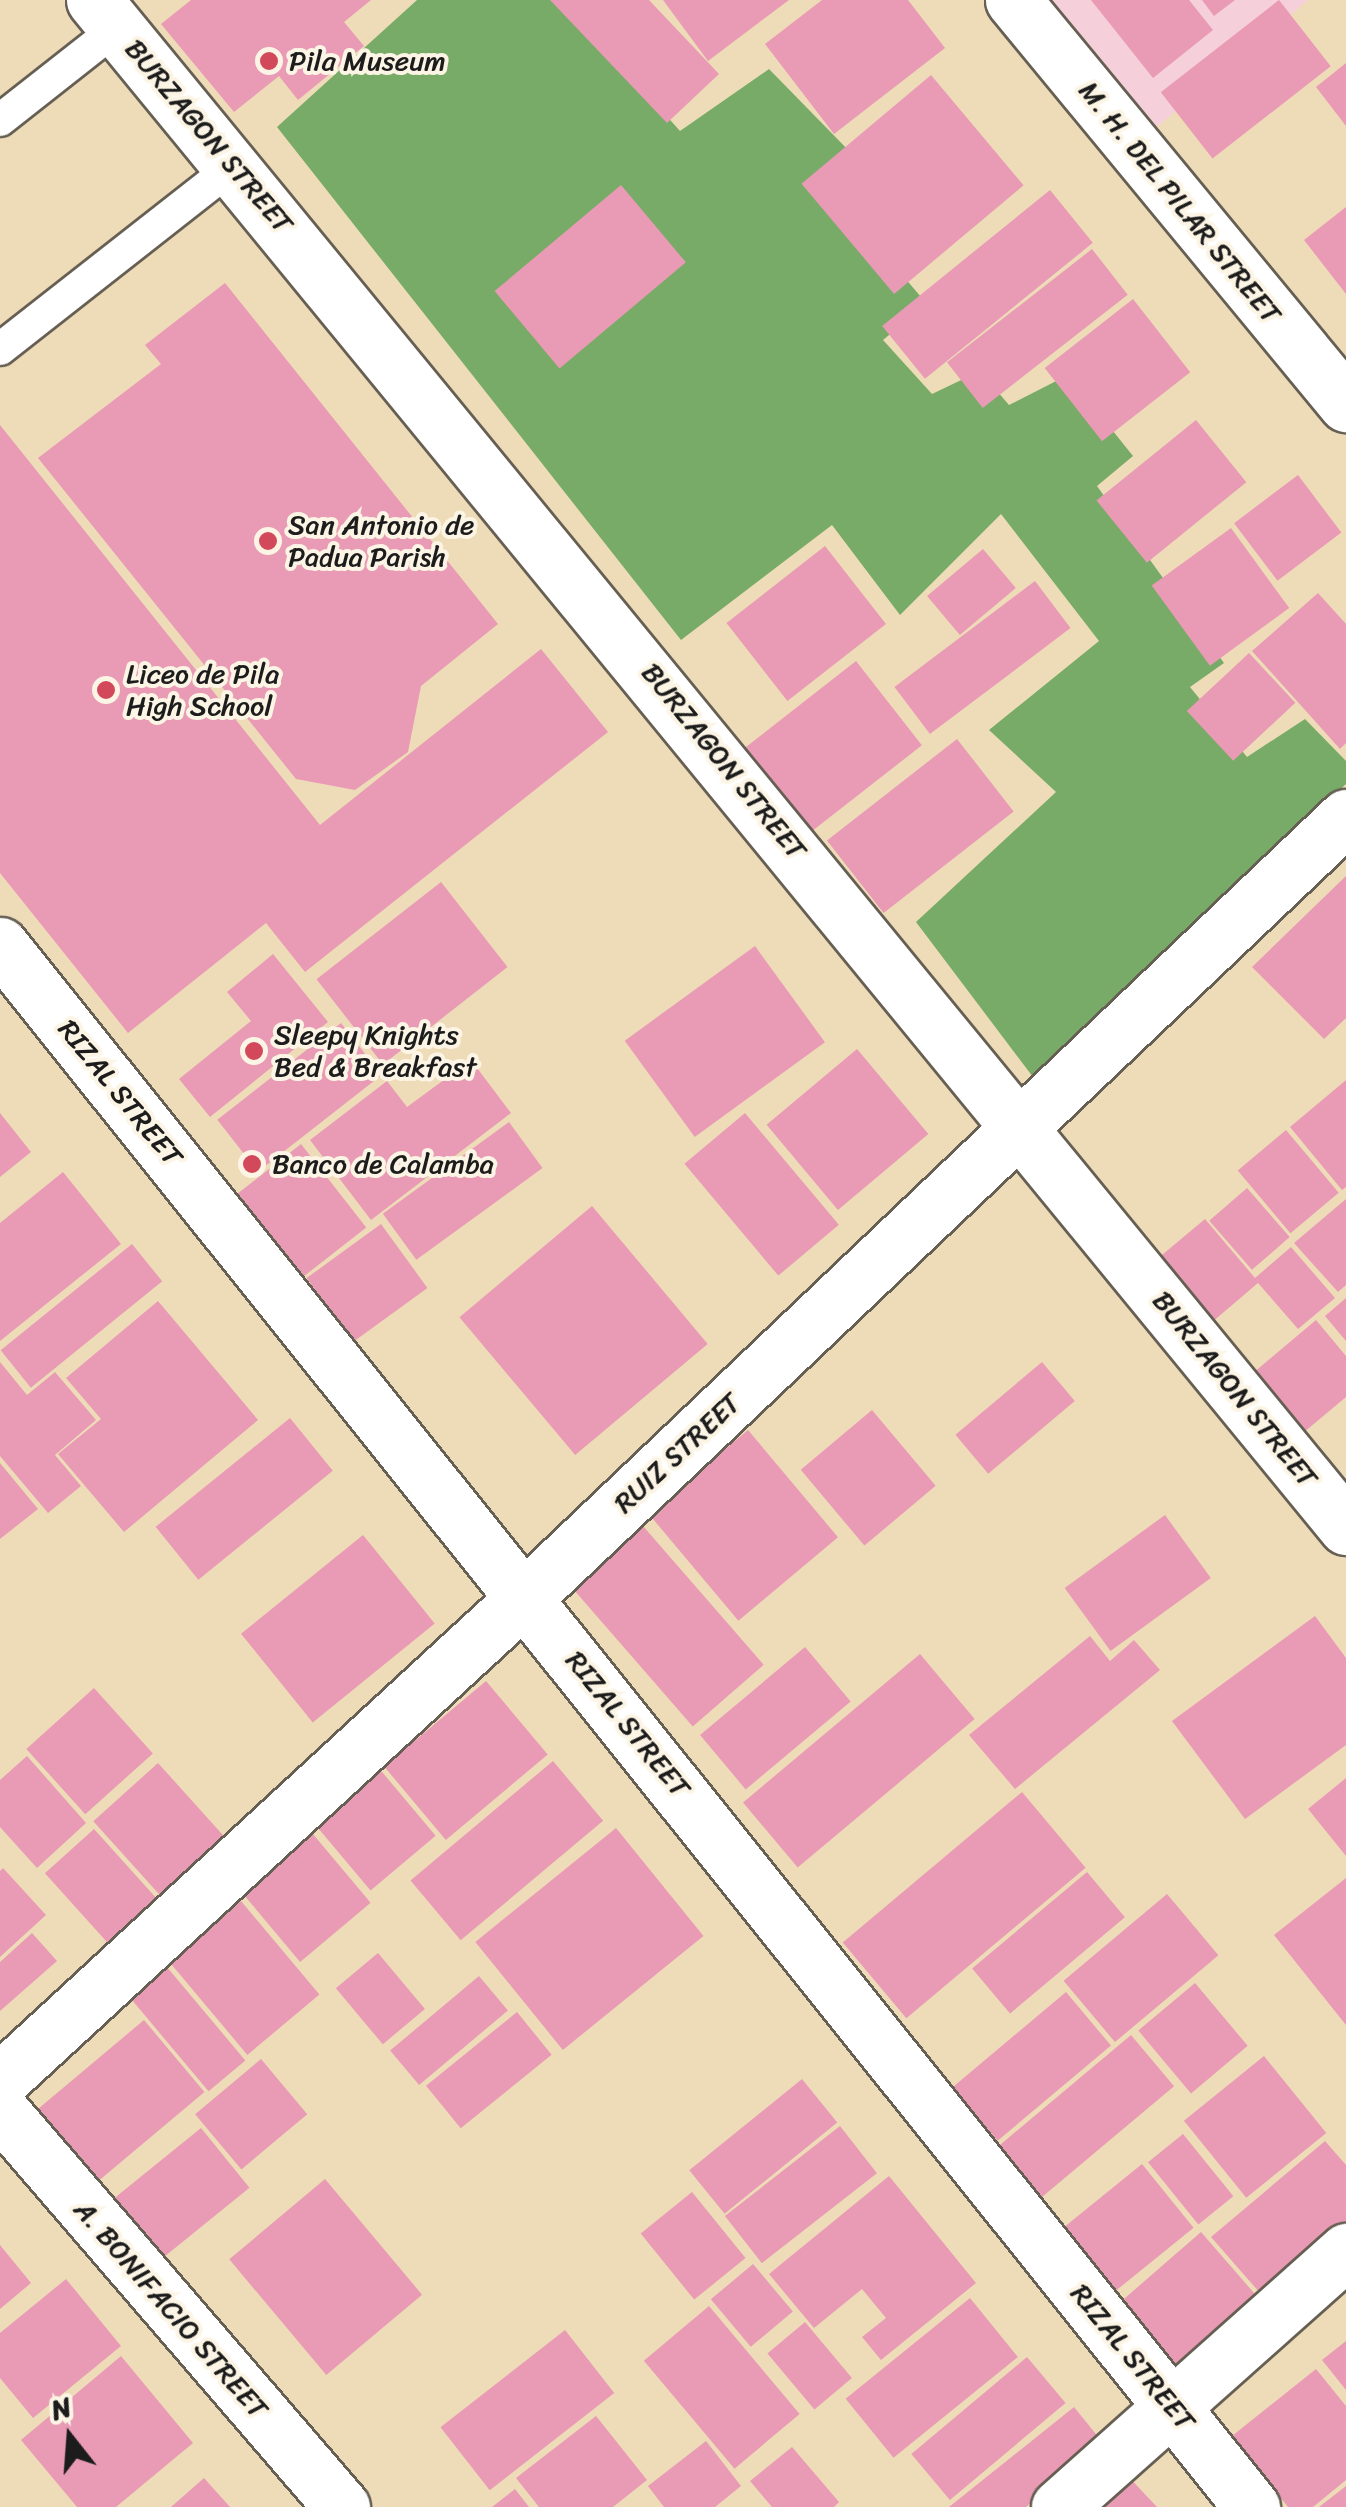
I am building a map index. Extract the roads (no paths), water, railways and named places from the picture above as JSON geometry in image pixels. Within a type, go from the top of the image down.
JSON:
[{"type":"street","name":"M. H. DEL PILAR STREET","points":[[1013,0],[1346,404]]},
{"type":"street","name":"BURZAGON STREET","points":[[106,14],[235,165],[1022,1125],[1346,1528]]},
{"type":"street","name":"RUIZ STREET","points":[[0,2081],[526,1596],[1346,817]]},
{"type":"street","name":"RIZAL STREET","points":[[0,944],[1252,2507]]},
{"type":"street","name":"A. BONIFACIO STREET","points":[[0,2110],[342,2507]]},
{"type":"street","points":[[1059,2507],[1346,2252]]},
{"type":"lane","points":[[0,120],[106,14]]},
{"type":"lane","points":[[0,349],[235,165]]},
{"type":"place","name":"Pila Museum","points":[[269,61]]},
{"type":"place","name":"San Antonio de Padua Parish","points":[[268,541]]},
{"type":"place","name":"Liceo de Pila High School","points":[[106,690]]},
{"type":"place","name":"Sleepy Knights Bed & Breakfast","points":[[254,1051]]},
{"type":"place","name":"Banco de Calamba","points":[[252,1164]]}]
